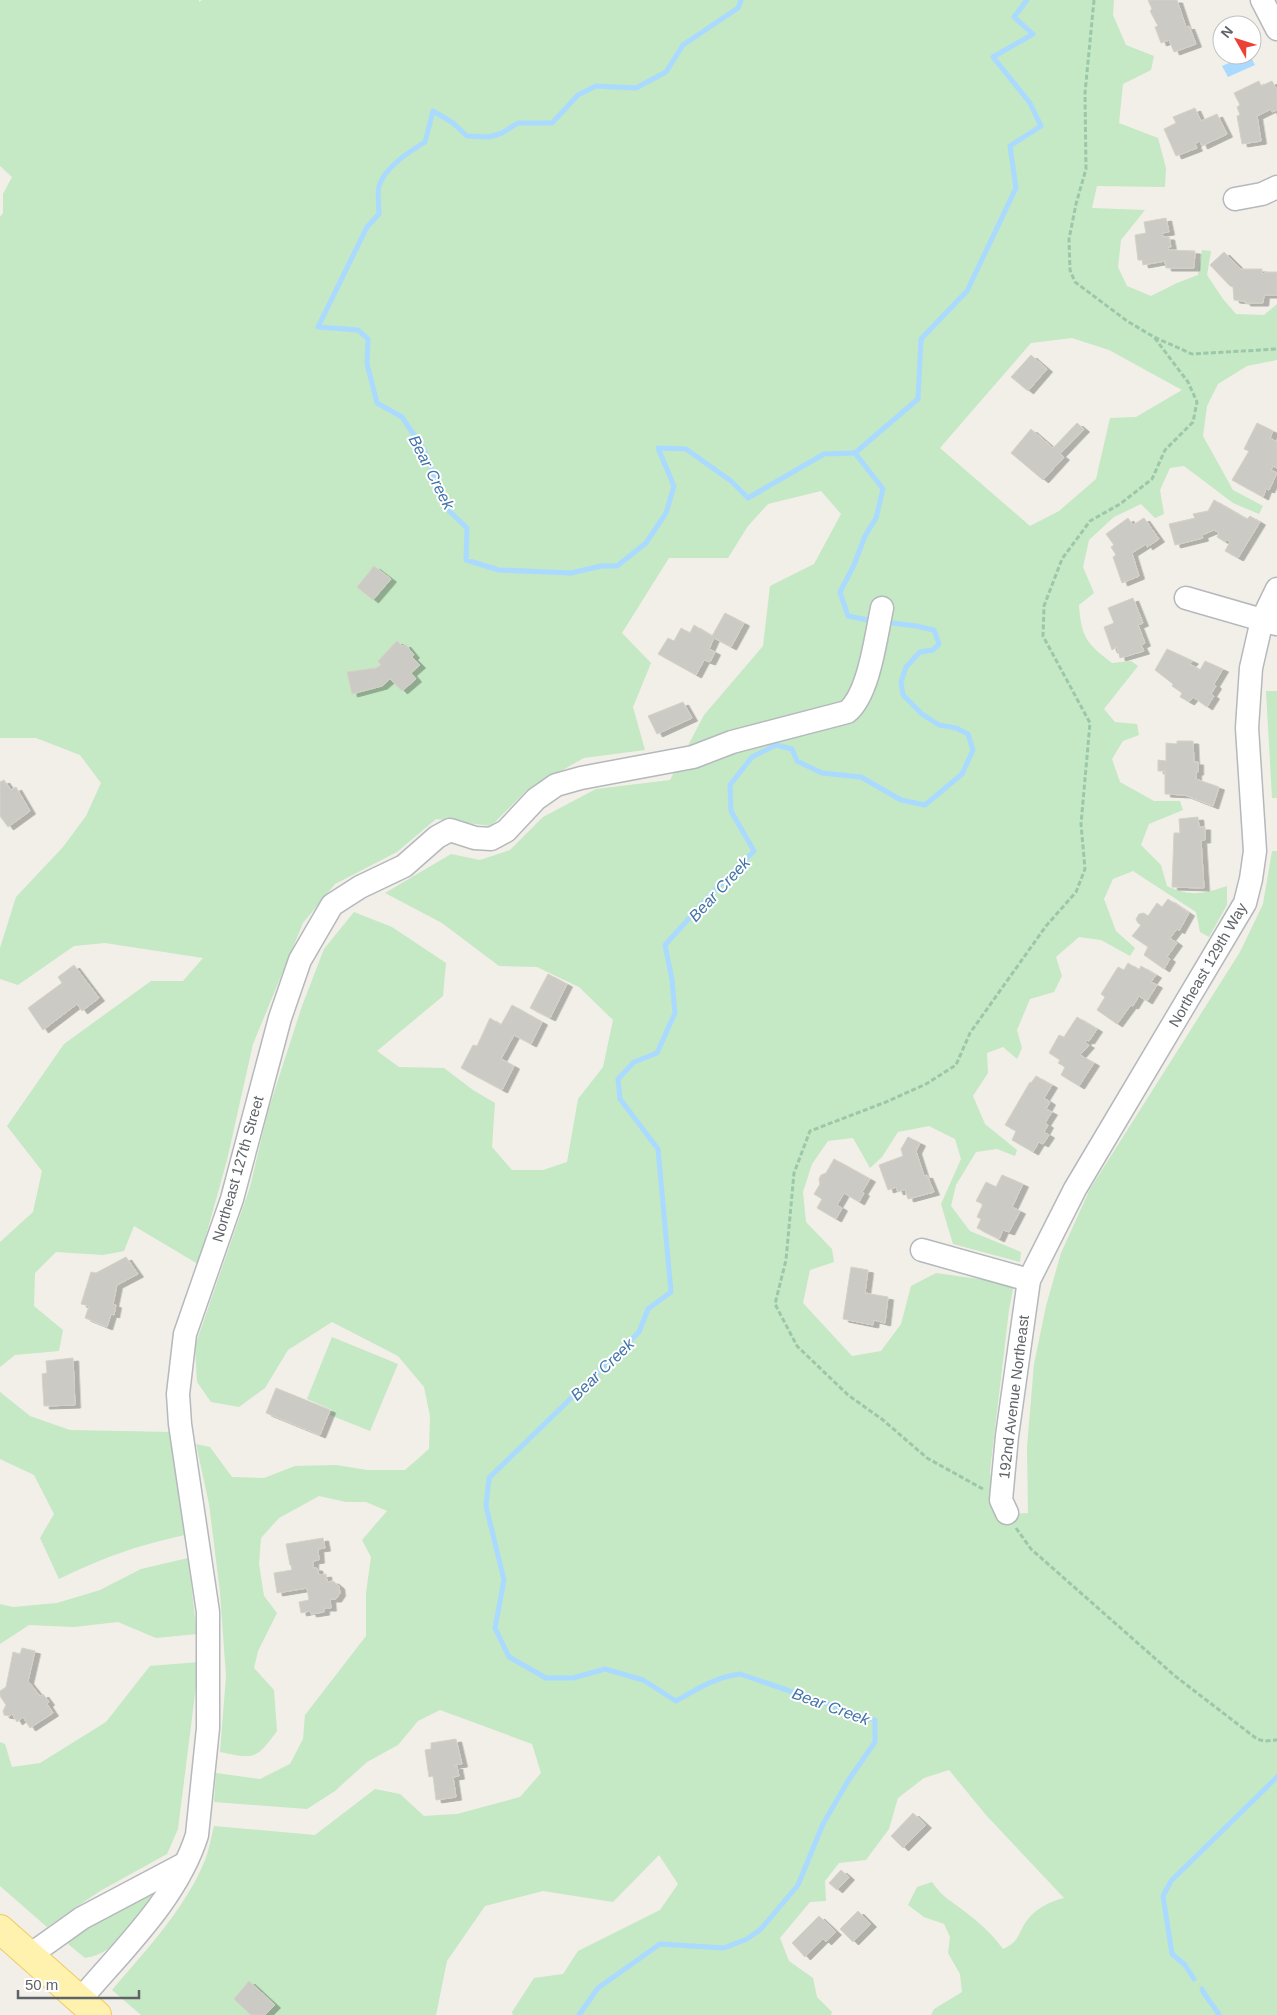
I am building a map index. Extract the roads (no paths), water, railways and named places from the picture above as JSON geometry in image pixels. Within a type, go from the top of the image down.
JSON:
[{"type":"main road","points":[[0,1929],[88,2007]]},
{"type":"street","points":[[1262,0],[1277,29]]},
{"type":"street","points":[[1235,199],[1262,194],[1277,187]]},
{"type":"street","name":"Northeast 129th Way","points":[[1029,1280],[1075,1189],[1245,903],[1251,880],[1255,851],[1247,728],[1251,668],[1269,622],[1277,589]]},
{"type":"street","points":[[1186,598],[1269,622]]},
{"type":"street","name":"Northeast 127th Street","points":[[88,2007],[170,1890],[192,1849],[200,1812],[208,1728],[210,1649],[208,1612],[180,1424],[178,1394],[181,1366],[185,1334],[232,1199],[280,1018],[300,960],[332,906],[360,887],[404,866],[437,836],[450,830],[475,838],[491,839],[506,830],[536,798],[556,785],[581,778],[693,757],[711,749],[785,727],[847,712],[860,698],[882,608]]},
{"type":"street","points":[[922,1250],[1029,1280]]},
{"type":"street","name":"192nd Avenue Northeast","points":[[1004,1506],[1008,1427],[1029,1280]]},
{"type":"street","points":[[30,1955],[82,1918],[184,1864]]},
{"type":"water","points":[[1224,65],[1255,65],[1228,77],[1222,66]]},
{"type":"waterway","name":"Bear Creek","points":[[741,0],[738,8],[683,45],[666,72],[636,88],[596,86],[578,95],[552,123],[518,123],[502,133],[489,137],[467,136],[453,123],[433,111],[425,142],[392,166],[382,179],[378,189],[379,214],[367,227],[318,327],[358,330],[368,339],[367,364],[377,403],[402,417],[424,450],[447,509],[467,528],[466,560],[499,570],[571,573],[601,566],[617,566],[646,543],[666,513],[674,486],[658,448],[686,449],[731,481],[748,498],[824,454],[855,453],[883,489],[876,518],[865,536],[854,565],[840,592],[848,616],[873,621]]},
{"type":"waterway","points":[[855,453],[918,399],[921,339],[967,291],[1016,188],[1010,146],[1041,126],[1030,103],[993,57],[1033,34],[1014,17],[1027,0]]},
{"type":"waterway","name":"Bear Creek","points":[[579,2015],[598,1988],[660,1944],[724,1948],[747,1939],[761,1929],[798,1885],[823,1824],[848,1781],[875,1742],[875,1720],[740,1674],[715,1681],[676,1701],[643,1680],[605,1669],[573,1678],[546,1678],[509,1657],[495,1628],[504,1580],[486,1506],[489,1478],[639,1332],[648,1309],[671,1292],[658,1149],[620,1099],[618,1079],[634,1062],[657,1053],[675,1013],[672,980],[665,945],[713,892],[754,851],[731,811],[730,785],[752,757],[776,745],[792,749],[797,761],[822,773],[861,777],[901,800],[925,805],[962,774],[973,750],[968,734],[956,728],[939,725],[922,714],[903,695],[901,682],[906,667],[920,652],[933,650],[939,644],[934,630],[884,622]]},
{"type":"waterway","points":[[1194,1979],[1185,1965],[1172,1954],[1163,1896],[1171,1881],[1277,1777]]},
{"type":"waterway","points":[[1202,1989],[1219,2015]]}]
